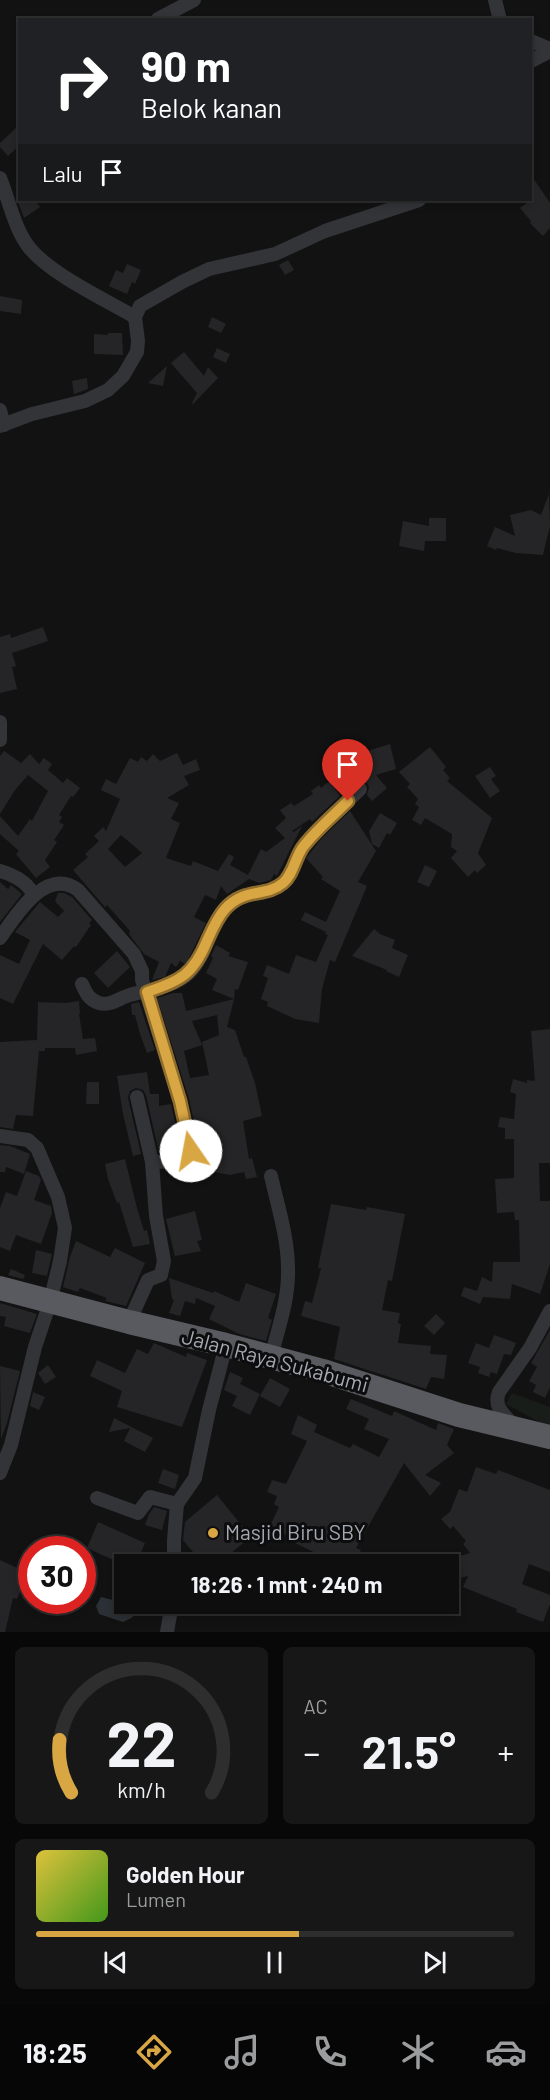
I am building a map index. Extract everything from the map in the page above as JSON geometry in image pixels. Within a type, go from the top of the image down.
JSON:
[{"type":"highway","name":"Jalan Raya Sukabumi","points":[[0,1288],[323,1371],[459,1415],[550,1437]]},
{"type":"street","points":[[160,18],[194,0]]},
{"type":"street","points":[[495,0],[500,18]]},
{"type":"street","points":[[532,41],[550,50]]},
{"type":"street","points":[[532,60],[550,50]]},
{"type":"street","points":[[0,181],[21,235],[38,256],[61,274],[135,317]]},
{"type":"street","points":[[0,410],[2,425],[32,414],[84,401],[108,390],[123,376],[137,352],[135,317],[140,306],[209,269],[275,254],[325,231],[416,201]]},
{"type":"street","points":[[0,723],[0,740]]},
{"type":"street","points":[[82,984],[87,996],[102,1004],[112,1003],[168,985],[190,972],[199,959],[220,915],[234,901],[249,893],[272,890],[285,881],[302,848],[360,789]]},
{"type":"street","points":[[0,871],[19,879],[30,889],[33,896]]},
{"type":"street","points":[[0,938],[33,896],[49,885],[69,884],[78,890],[134,954],[180,1101],[191,1154],[191,1158],[187,1161],[152,1162]]},
{"type":"street","points":[[129,1322],[148,1280],[161,1275],[164,1261],[156,1216],[152,1162],[136,1096]]},
{"type":"street","points":[[0,1136],[28,1140],[34,1144],[46,1165],[58,1197],[65,1228],[50,1302],[35,1347],[11,1445],[0,1473]]},
{"type":"street","points":[[271,1176],[285,1236],[288,1269],[285,1301],[271,1357]]},
{"type":"street","points":[[518,1428],[498,1408],[496,1400],[499,1392],[530,1348],[550,1311]]},
{"type":"street","points":[[174,1554],[177,1504],[195,1478],[209,1410],[226,1345]]},
{"type":"street","points":[[97,1498],[138,1513],[150,1497],[177,1504]]},
{"type":"street","points":[[166,1632],[170,1614]]},
{"type":"shaded area","points":[[512,1393],[550,1407],[550,1428],[506,1404]]},
{"type":"shaded area","points":[[101,1597],[114,1600],[114,1614],[132,1614],[133,1617],[123,1622],[99,1614],[96,1606]]},
{"type":"building","points":[[18,126],[18,147],[8,156],[0,147],[0,143]]},
{"type":"building","points":[[532,176],[550,203],[550,228],[543,236],[530,223],[531,221],[520,208],[532,201]]},
{"type":"building","points":[[36,201],[40,207],[24,218],[18,202]]},
{"type":"building","points":[[288,260],[294,270],[285,275],[279,265]]},
{"type":"building","points":[[127,264],[141,270],[135,284],[132,282],[127,294],[109,286],[116,270],[123,273]]},
{"type":"building","points":[[0,296],[22,300],[21,314],[0,311]]},
{"type":"building","points":[[212,317],[226,324],[221,333],[208,327]]},
{"type":"building","points":[[108,333],[122,333],[123,355],[94,354],[94,334],[108,335]]},
{"type":"building","points":[[217,348],[230,354],[226,363],[213,357]]},
{"type":"building","points":[[184,352],[204,376],[208,367],[218,378],[193,404],[197,393],[171,363]]},
{"type":"building","points":[[167,366],[163,386],[148,383]]},
{"type":"building","points":[[87,378],[88,389],[74,394],[72,381]]},
{"type":"building","points":[[549,494],[550,526],[543,555],[516,553],[497,548],[496,550],[487,546],[495,527],[515,536],[510,515],[531,510],[541,515]]},
{"type":"building","points":[[429,518],[446,518],[446,541],[425,541],[424,551],[399,546],[403,521],[429,526]]},
{"type":"building","points":[[43,627],[48,641],[12,653],[16,666],[12,667],[17,689],[0,693],[0,637],[10,634],[11,638]]},
{"type":"building","points":[[390,744],[396,769],[376,775],[387,788],[372,801],[367,795],[369,787],[367,783],[358,780],[353,783],[348,767],[363,762],[361,753]]},
{"type":"building","points":[[430,747],[446,767],[443,770],[450,778],[447,781],[492,818],[478,853],[486,865],[477,873],[475,870],[468,877],[451,858],[457,851],[451,847],[452,834],[425,818],[421,825],[412,820],[419,807],[415,804],[418,799],[407,787],[410,784],[399,772]]},
{"type":"building","points":[[4,751],[21,763],[30,754],[39,764],[44,758],[52,764],[48,770],[63,783],[67,778],[80,788],[73,797],[71,796],[59,815],[62,817],[59,822],[64,825],[54,840],[57,842],[45,860],[50,867],[36,878],[16,854],[19,851],[0,834],[0,816],[18,836],[30,819],[32,821],[48,791],[28,775],[15,790],[0,814],[0,756]]},
{"type":"building","points":[[177,753],[183,765],[196,759],[200,770],[184,776],[189,785],[167,798],[179,803],[171,819],[180,823],[166,858],[191,866],[193,861],[218,871],[229,854],[234,857],[230,865],[248,875],[261,849],[266,852],[285,838],[275,828],[286,818],[280,810],[291,803],[294,806],[313,794],[311,791],[319,785],[321,788],[327,783],[331,783],[340,796],[312,822],[310,819],[292,831],[302,826],[277,876],[274,874],[271,880],[259,883],[249,879],[227,894],[221,886],[216,900],[205,895],[194,917],[206,923],[188,960],[185,964],[180,961],[176,967],[171,963],[165,977],[152,980],[159,962],[144,954],[129,934],[130,931],[107,905],[105,907],[73,870],[88,857],[85,854],[99,841],[94,836],[103,827],[106,831],[120,799],[101,790],[106,779],[116,784],[130,758],[138,762],[141,757],[147,761],[153,754],[160,761]],"holes":[[[121,835],[142,853],[125,867],[108,849]]]},
{"type":"building","points":[[490,767],[496,776],[491,779],[500,791],[490,798],[475,776]]},
{"type":"building","points":[[350,811],[376,851],[358,882],[367,886],[335,962],[330,960],[322,989],[319,1023],[295,1019],[267,1006],[268,1002],[261,999],[268,978],[263,976],[267,965],[289,974],[296,955],[316,962],[328,935],[301,920],[305,912],[326,922],[340,891],[321,879],[323,877],[306,858],[322,838]]},
{"type":"building","points":[[380,813],[397,823],[390,835],[387,833],[379,848],[372,844],[369,831]]},
{"type":"building","points":[[425,865],[437,871],[429,887],[417,882]]},
{"type":"building","points":[[0,882],[8,889],[11,885],[22,894],[0,922]]},
{"type":"building","points":[[58,893],[72,897],[92,920],[89,923],[91,925],[76,947],[74,946],[62,960],[43,944],[13,1004],[0,998],[0,955],[19,964],[30,940],[15,932],[40,902],[58,917],[64,911],[55,901]]},
{"type":"building","points":[[374,929],[395,940],[392,948],[408,955],[399,977],[352,956]]},
{"type":"building","points":[[216,945],[230,953],[228,956],[248,962],[238,990],[235,989],[234,999],[212,990],[217,979],[206,973]]},
{"type":"building","points":[[117,951],[130,967],[108,988],[94,973]]},
{"type":"building","points":[[182,993],[186,1011],[234,999],[227,1027],[235,1030],[244,1057],[246,1057],[255,1083],[262,1116],[243,1121],[249,1159],[252,1158],[257,1177],[246,1179],[244,1172],[230,1175],[198,1169],[200,1149],[189,1099],[157,998]],"holes":[[[217,1015],[219,1035],[202,1042],[209,1075],[190,1078],[184,1051],[202,1045],[192,1021]]]},
{"type":"building","points":[[79,1001],[83,1039],[95,1038],[97,1051],[76,1055],[75,1048],[45,1048],[45,1051],[39,1051],[33,1116],[16,1115],[13,1129],[0,1127],[0,1042],[37,1040],[38,1002]]},
{"type":"building","points":[[139,1002],[155,1050],[147,1053],[135,1015],[132,1015],[131,1004]]},
{"type":"building","points":[[550,1029],[550,1163],[539,1163],[540,1201],[550,1201],[550,1264],[540,1294],[512,1284],[510,1299],[483,1297],[480,1304],[461,1296],[464,1287],[477,1291],[482,1277],[492,1282],[493,1262],[520,1262],[519,1220],[515,1220],[514,1212],[497,1213],[495,1179],[514,1178],[514,1139],[505,1139],[505,1128],[498,1127],[500,1117],[514,1119],[516,1094],[510,1092],[513,1079],[527,1083],[527,1080],[535,1081],[531,1031]]},
{"type":"building","points":[[147,1072],[150,1094],[159,1094],[159,1106],[171,1104],[182,1152],[159,1153],[146,1095],[143,1090],[136,1088],[130,1091],[128,1098],[141,1154],[133,1156],[117,1076]]},
{"type":"building","points":[[87,1082],[99,1082],[99,1104],[86,1104]]},
{"type":"building","points":[[0,1145],[10,1146],[30,1154],[24,1174],[6,1167],[5,1172],[0,1172]]},
{"type":"building","points":[[125,1159],[137,1208],[144,1231],[147,1230],[150,1244],[133,1247],[119,1202],[117,1203],[108,1179],[105,1164]]},
{"type":"building","points":[[26,1171],[39,1176],[41,1180],[34,1200],[51,1206],[52,1213],[41,1244],[16,1235],[10,1251],[0,1247],[0,1208],[6,1192],[17,1196]]},
{"type":"building","points":[[331,1204],[366,1210],[367,1207],[405,1214],[392,1281],[388,1280],[382,1310],[400,1313],[398,1343],[431,1346],[430,1354],[447,1355],[444,1379],[431,1377],[426,1389],[334,1359],[340,1327],[301,1316],[305,1301],[312,1303],[321,1268],[318,1268]]},
{"type":"building","points":[[195,1211],[202,1240],[197,1241],[201,1251],[175,1256],[166,1219]]},
{"type":"building","points":[[76,1241],[110,1257],[115,1248],[145,1263],[126,1306],[105,1301],[107,1298],[80,1288],[78,1292],[63,1287]]},
{"type":"building","points":[[36,1250],[52,1254],[47,1276],[32,1273]]},
{"type":"building","points":[[11,1269],[25,1275],[23,1279],[8,1275]]},
{"type":"building","points":[[169,1278],[213,1293],[214,1291],[239,1302],[246,1283],[276,1294],[268,1318],[272,1320],[266,1341],[239,1334],[209,1319],[215,1306],[196,1298],[195,1304],[185,1301],[180,1316],[169,1313],[174,1300]]},
{"type":"building","points":[[0,1303],[37,1314],[30,1333],[4,1326],[6,1317],[0,1316]]},
{"type":"building","points":[[436,1314],[445,1323],[434,1335],[424,1326]]},
{"type":"building","points":[[550,1330],[550,1387],[545,1398],[533,1392],[536,1385],[529,1381],[537,1367],[531,1363]]},
{"type":"building","points":[[494,1335],[516,1343],[511,1355],[504,1354],[497,1374],[491,1372],[489,1377],[478,1373],[480,1367],[468,1363],[476,1343],[489,1348]]},
{"type":"building","points":[[154,1343],[186,1357],[187,1353],[207,1360],[182,1427],[117,1407],[122,1391],[90,1376],[97,1360],[125,1373],[137,1349],[148,1354]]},
{"type":"building","points":[[48,1365],[56,1377],[45,1384],[38,1373]]},
{"type":"building","points":[[0,1366],[20,1371],[1,1439]]},
{"type":"building","points":[[230,1372],[243,1378],[240,1384],[260,1394],[250,1415],[232,1406],[237,1396],[224,1390]]},
{"type":"building","points":[[270,1378],[290,1389],[280,1407],[260,1396]]},
{"type":"building","points":[[33,1392],[45,1397],[39,1410],[30,1406]]},
{"type":"building","points":[[351,1399],[392,1416],[394,1411],[436,1430],[438,1423],[454,1429],[447,1445],[454,1453],[425,1475],[441,1483],[430,1496],[404,1463],[356,1548],[361,1550],[359,1554],[318,1554],[293,1542],[270,1526],[279,1507],[274,1504],[277,1496],[267,1492],[272,1480],[286,1484],[307,1441],[291,1434],[298,1415],[317,1425],[314,1432],[350,1448],[353,1444],[379,1457],[389,1439],[364,1429],[369,1419],[346,1409]]},
{"type":"building","points":[[114,1418],[153,1438],[145,1452],[124,1441],[130,1428],[109,1432]]},
{"type":"building","points":[[476,1467],[496,1474],[498,1470],[550,1490],[550,1572],[529,1564],[522,1584],[550,1595],[550,1604],[543,1622],[463,1587],[468,1576],[459,1578],[459,1556],[470,1553],[463,1544],[466,1541],[453,1526],[450,1529],[441,1519],[450,1512],[459,1489],[467,1492]]},
{"type":"building","points":[[163,1469],[179,1475],[175,1489],[158,1483]]},
{"type":"building","name":"Masjid Biru SBY","points":[[217,1495],[251,1537],[230,1554],[195,1554],[183,1540],[185,1522]]},
{"type":"building","points":[[154,1507],[167,1511],[162,1530],[145,1525]]},
{"type":"building","points":[[98,1522],[145,1543],[140,1554],[114,1554],[114,1560],[96,1552],[96,1536],[92,1536]]},
{"type":"building","points":[[0,1560],[18,1568],[18,1597],[17,1599],[13,1598],[5,1632],[0,1632]]},
{"type":"place","name":"Masjid Biru SBY","points":[[213,1533]]},
{"type":"route","points":[[191,1151],[180,1101],[147,992],[168,985],[190,972],[226,908],[243,895],[272,890],[285,881],[302,848],[348,801]]}]
